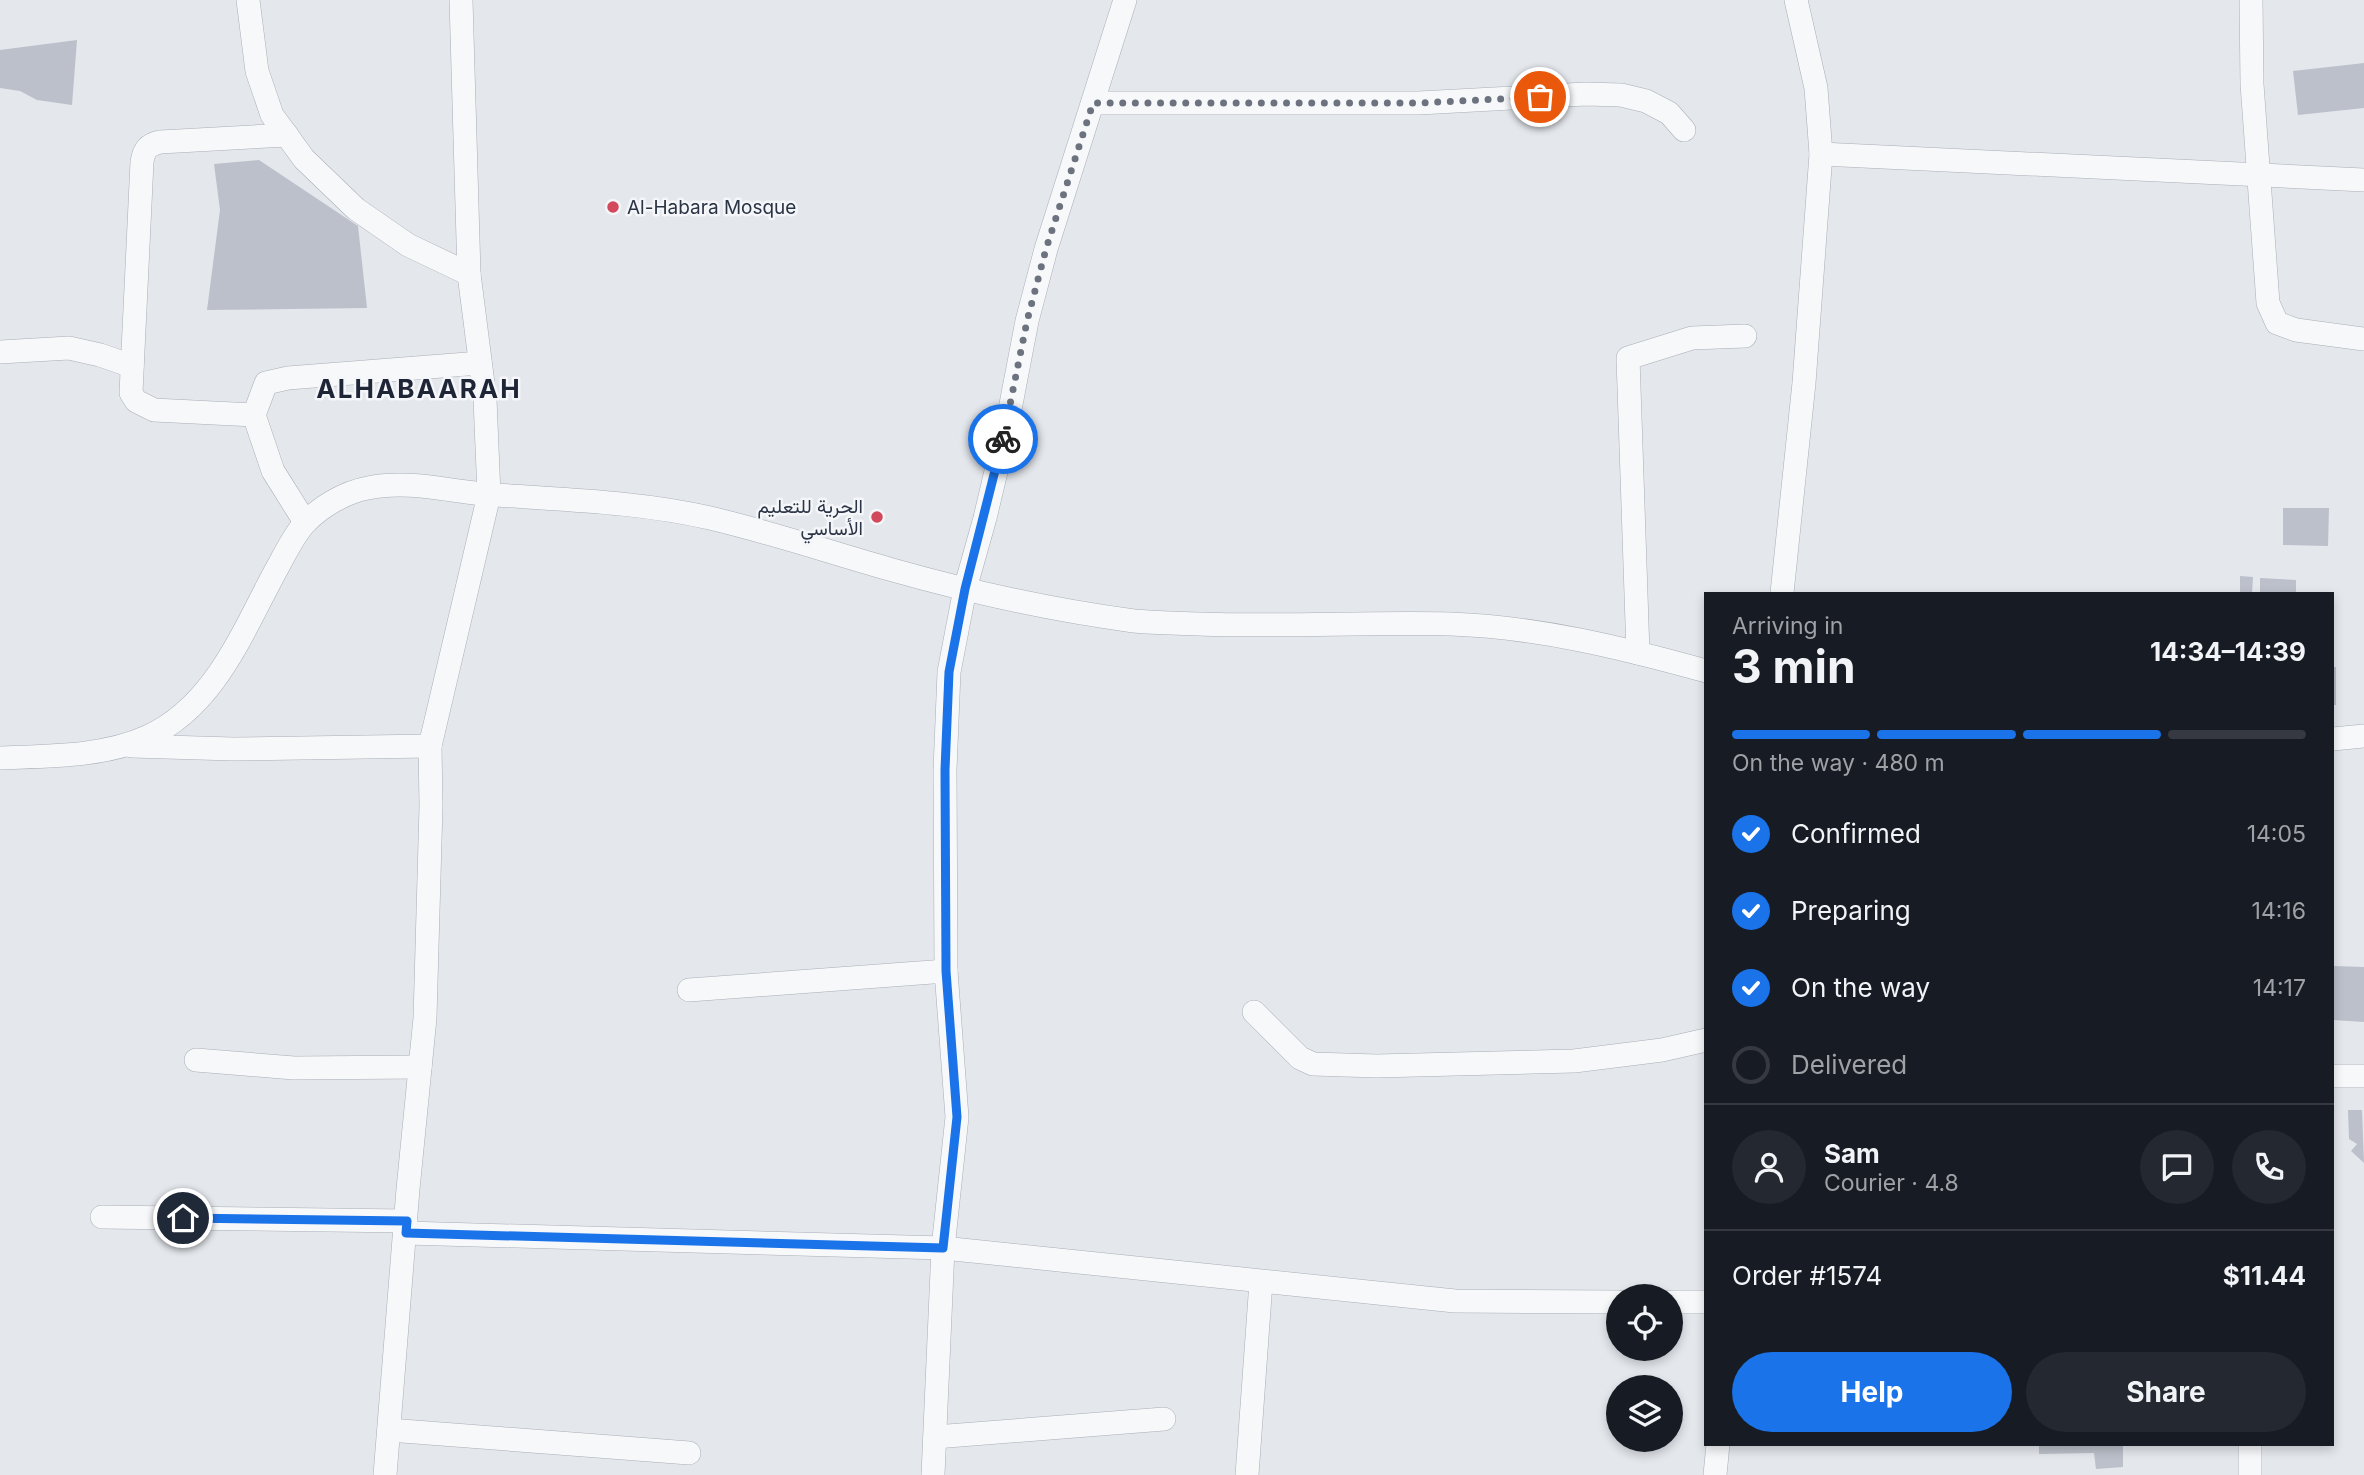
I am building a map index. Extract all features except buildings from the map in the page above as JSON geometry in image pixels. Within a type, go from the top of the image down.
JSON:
[{"type":"street","points":[[248,0],[257,71],[272,116],[304,159],[356,209],[408,245],[469,274]]},
{"type":"street","points":[[385,1475],[425,1018],[431,806],[430,746],[489,495],[485,399],[469,274],[461,0]]},
{"type":"street","points":[[933,1475],[943,1248],[957,1117],[946,971],[945,770],[949,672],[965,589],[1000,452],[1027,321],[1071,164],[1125,0]]},
{"type":"street","points":[[1782,592],[1804,383],[1821,154],[1816,88],[1796,0]]},
{"type":"street","points":[[2251,0],[2252,84],[2268,303],[2277,324],[2296,330],[2364,339]]},
{"type":"street","points":[[1093,103],[1419,103],[1586,94],[1621,95],[1646,101],[1669,113],[1684,131]]},
{"type":"street","points":[[254,415],[154,410],[136,401],[131,393],[142,162],[144,150],[160,142],[287,135]]},
{"type":"street","points":[[1821,154],[2364,180]]},
{"type":"street","points":[[1638,653],[1628,358],[1692,338],[1745,336]]},
{"type":"street","points":[[0,352],[69,348],[132,366]]},
{"type":"street","points":[[305,522],[273,471],[254,415],[266,383],[288,378],[480,363]]},
{"type":"street","points":[[127,746],[152,735],[175,720],[209,688],[305,522],[336,499],[365,488],[407,484],[489,495],[623,503],[706,517],[965,589],[1040,607],[1141,622],[1261,626],[1452,624],[1514,628],[1638,653],[1704,670]]},
{"type":"street","points":[[2334,738],[2364,736]]},
{"type":"street","points":[[0,758],[127,746],[233,749],[430,746]]},
{"type":"street","points":[[688,990],[946,971]]},
{"type":"street","points":[[1254,1012],[1300,1058],[1313,1064],[1377,1066],[1574,1061],[1662,1050],[1704,1040]]},
{"type":"street","points":[[196,1060],[293,1068],[420,1066]]},
{"type":"street","points":[[2334,1076],[2364,1076]]},
{"type":"street","points":[[102,1217],[943,1248],[1455,1301],[1606,1301]]},
{"type":"street","points":[[1247,1475],[1261,1282]]},
{"type":"street","points":[[1683,1302],[1704,1302]]},
{"type":"street","points":[[935,1437],[1164,1419]]},
{"type":"street","points":[[389,1430],[689,1453]]},
{"type":"street","points":[[1715,1475],[1717,1446]]},
{"type":"street","points":[[2250,1446],[2250,1475]]},
{"type":"way so far","points":[[1003,439],[1027,321],[1046,249],[1071,164],[1093,103],[1419,103],[1540,97]]},
{"type":"place","name":"Al-Habara Mosque","points":[[613,207]]},
{"type":"place","name":"الحرية للتعليم الأساسي","points":[[877,517]]},
{"type":"district","name":"ALHABAARAH","points":[[419,388]]},
{"type":"route","points":[[183,1218],[407,1221],[406,1233],[943,1248],[957,1117],[946,971],[945,770],[949,672],[965,589],[1003,439]]}]
